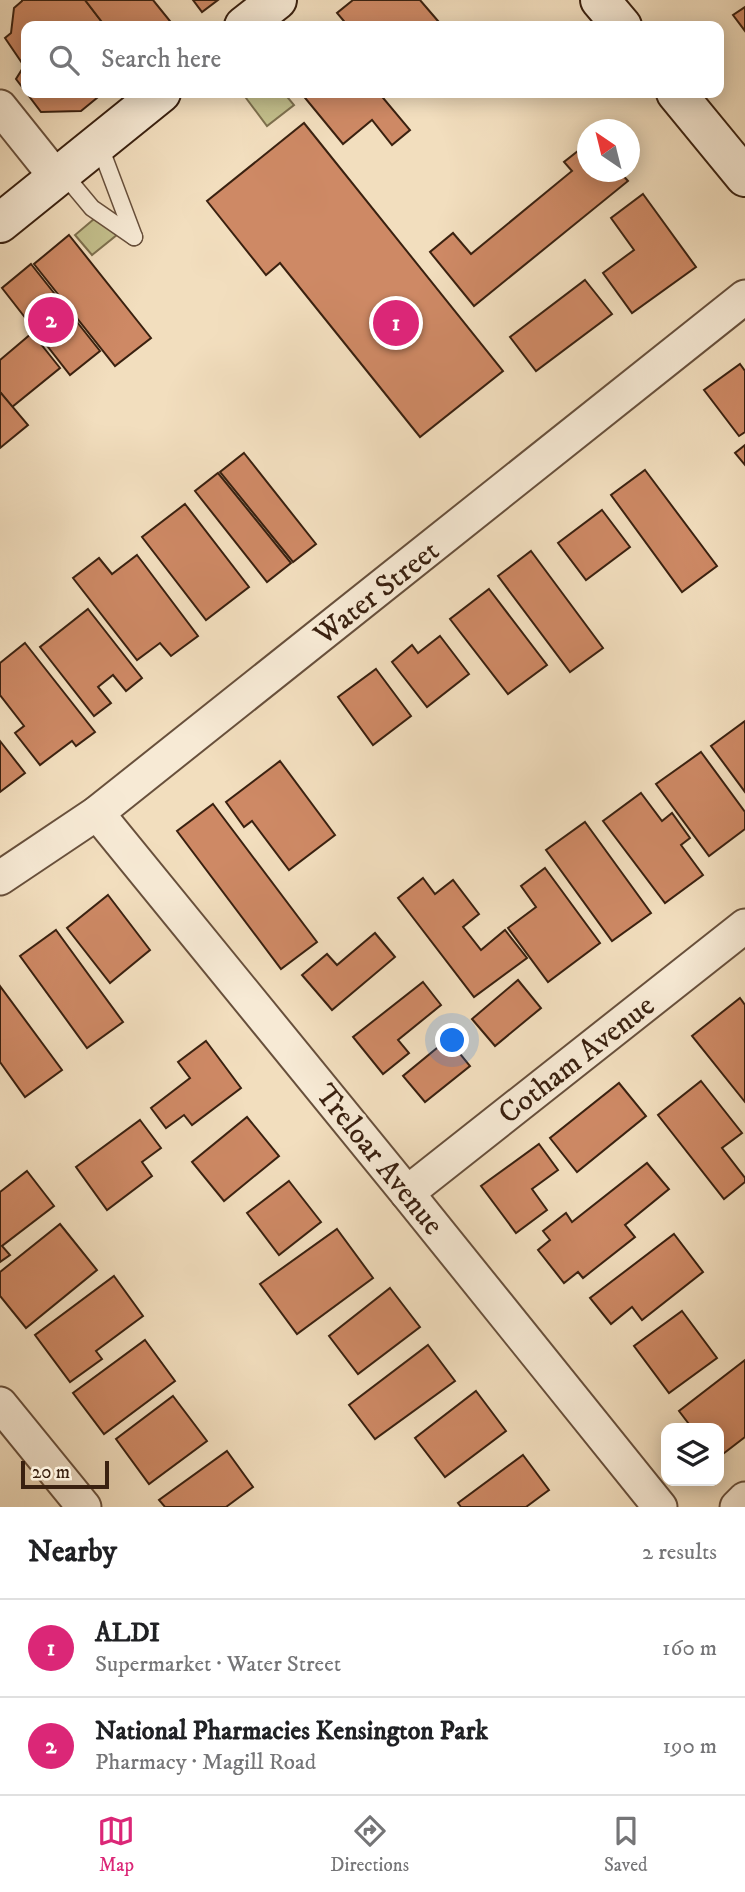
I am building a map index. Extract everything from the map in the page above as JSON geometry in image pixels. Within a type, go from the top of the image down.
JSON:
[{"type":"main road","points":[[250,21],[277,0]]},
{"type":"main road","points":[[600,0],[618,21]]},
{"type":"main road","points":[[0,223],[155,98]]},
{"type":"main road","points":[[680,98],[745,177]]},
{"type":"street","points":[[0,107],[59,175]]},
{"type":"street","name":"Water Street","points":[[0,878],[97,813],[745,297]]},
{"type":"street","name":"Treloar Avenue","points":[[97,813],[660,1507]]},
{"type":"street","name":"Cotham Avenue","points":[[407,1193],[745,926]]},
{"type":"street","points":[[0,1404],[84,1507]]},
{"type":"street","points":[[737,1507],[745,1499]]},
{"type":"lane","points":[[59,175],[92,208],[134,237],[98,143]]},
{"type":"shaded area","points":[[246,98],[288,98],[294,105],[267,126]]},
{"type":"shaded area","points":[[94,219],[118,234],[92,255],[75,235]]},
{"type":"building","points":[[85,0],[101,21],[21,21],[21,62],[5,38],[11,33],[14,8],[22,1]]},
{"type":"building","points":[[85,0],[153,0],[170,21],[101,21]]},
{"type":"building","points":[[193,0],[218,0],[202,12]]},
{"type":"building","points":[[353,0],[420,0],[438,21],[344,21],[337,13]]},
{"type":"building","points":[[745,7],[745,31],[733,15]]},
{"type":"building","points":[[21,71],[21,86],[16,79]]},
{"type":"building","points":[[31,98],[97,98],[81,111],[41,112]]},
{"type":"building","points":[[305,98],[383,98],[410,130],[392,145],[372,120],[343,144]]},
{"type":"building","points":[[304,123],[503,371],[420,437],[280,263],[266,275],[207,201]]},
{"type":"building","points":[[577,152],[577,182],[627,182],[474,306],[430,252],[453,233],[471,254],[572,171],[564,162]]},
{"type":"building","points":[[643,194],[696,267],[632,313],[603,273],[634,250],[611,218]]},
{"type":"building","points":[[69,235],[151,338],[115,366],[34,264]]},
{"type":"building","points":[[31,264],[100,351],[70,375],[2,288]]},
{"type":"building","points":[[585,280],[612,314],[536,371],[510,337]]},
{"type":"building","points":[[32,333],[60,368],[12,407],[0,392],[0,360]]},
{"type":"building","points":[[740,364],[745,371],[745,432],[739,436],[704,390]]},
{"type":"building","points":[[0,392],[28,425],[0,448]]},
{"type":"building","points":[[745,445],[745,465],[735,453]]},
{"type":"building","points":[[244,453],[316,544],[293,562],[220,472]]},
{"type":"building","points":[[645,470],[717,566],[682,592],[611,495]]},
{"type":"building","points":[[218,473],[291,563],[267,582],[195,491]]},
{"type":"building","points":[[185,504],[249,587],[206,620],[142,537]]},
{"type":"building","points":[[602,510],[630,547],[586,580],[558,543]]},
{"type":"building","points":[[531,551],[603,648],[570,672],[498,576]]},
{"type":"building","points":[[137,555],[198,636],[171,656],[160,643],[137,660],[73,578],[99,558],[112,574]]},
{"type":"building","points":[[489,589],[547,665],[508,694],[450,619]]},
{"type":"building","points":[[88,609],[142,678],[126,691],[113,675],[98,687],[111,703],[94,716],[40,647]]},
{"type":"building","points":[[440,636],[469,674],[427,707],[392,662],[412,645],[418,653]]},
{"type":"building","points":[[25,643],[95,732],[76,746],[72,741],[40,765],[15,733],[24,726],[0,695],[0,663]]},
{"type":"building","points":[[376,669],[411,716],[373,745],[338,697]]},
{"type":"building","points":[[745,721],[745,792],[711,746]]},
{"type":"building","points":[[0,741],[25,773],[0,792]]},
{"type":"building","points":[[701,752],[745,812],[745,829],[709,856],[656,784]]},
{"type":"building","points":[[280,761],[335,835],[289,870],[252,821],[244,827],[226,802]]},
{"type":"building","points":[[641,793],[662,821],[672,813],[690,838],[681,845],[703,875],[665,903],[603,821]]},
{"type":"building","points":[[213,804],[317,942],[281,969],[177,831]]},
{"type":"building","points":[[585,822],[651,913],[612,941],[546,850]]},
{"type":"building","points":[[545,868],[600,943],[548,982],[508,928],[536,907],[521,886]]},
{"type":"building","points":[[423,878],[435,894],[453,880],[479,914],[463,927],[481,950],[505,930],[527,958],[474,997],[398,898]]},
{"type":"building","points":[[108,895],[150,950],[110,983],[67,928]]},
{"type":"building","points":[[56,930],[123,1022],[87,1048],[20,956]]},
{"type":"building","points":[[375,933],[395,957],[332,1010],[302,975],[327,954],[337,965]]},
{"type":"building","points":[[518,980],[541,1008],[495,1046],[472,1019]]},
{"type":"building","points":[[423,982],[441,1005],[398,1040],[409,1053],[383,1074],[353,1037]]},
{"type":"building","points":[[0,986],[62,1070],[25,1097],[0,1062]]},
{"type":"building","points":[[740,998],[745,1005],[745,1102],[692,1036]]},
{"type":"building","points":[[448,1039],[470,1066],[425,1102],[403,1076]]},
{"type":"building","points":[[206,1041],[241,1088],[192,1125],[184,1115],[166,1128],[151,1108],[190,1078],[178,1062]]},
{"type":"building","points":[[701,1081],[742,1133],[722,1148],[745,1178],[745,1182],[724,1199],[658,1115]]},
{"type":"building","points":[[619,1083],[646,1116],[577,1172],[550,1138]]},
{"type":"building","points":[[247,1117],[279,1156],[224,1201],[192,1162]]},
{"type":"building","points":[[140,1120],[161,1148],[142,1162],[152,1176],[107,1210],[76,1167]]},
{"type":"building","points":[[539,1144],[558,1170],[532,1189],[547,1210],[516,1233],[481,1186]]},
{"type":"building","points":[[647,1163],[669,1189],[625,1225],[635,1237],[583,1278],[578,1272],[564,1283],[538,1250],[550,1240],[543,1231],[566,1213],[572,1222]]},
{"type":"building","points":[[27,1171],[54,1206],[2,1246],[10,1255],[0,1262],[0,1192]]},
{"type":"building","points":[[289,1181],[321,1222],[279,1255],[247,1213]]},
{"type":"building","points":[[60,1224],[97,1270],[26,1328],[0,1296],[0,1272]]},
{"type":"building","points":[[337,1229],[373,1278],[297,1334],[260,1284]]},
{"type":"building","points":[[674,1234],[703,1272],[642,1320],[632,1307],[611,1324],[590,1298]]},
{"type":"building","points":[[114,1276],[143,1316],[96,1351],[102,1359],[70,1382],[35,1335]]},
{"type":"building","points":[[390,1288],[420,1327],[358,1374],[329,1336]]},
{"type":"building","points":[[682,1311],[717,1358],[669,1393],[634,1346]]},
{"type":"building","points":[[145,1340],[175,1381],[104,1434],[73,1393]]},
{"type":"building","points":[[428,1345],[455,1381],[375,1439],[349,1405]]},
{"type":"building","points":[[745,1360],[745,1437],[724,1453],[724,1423],[688,1423],[679,1411]]},
{"type":"building","points":[[476,1391],[506,1431],[445,1477],[415,1438]]},
{"type":"building","points":[[173,1396],[207,1441],[149,1484],[116,1439]]},
{"type":"building","points":[[227,1451],[253,1487],[226,1507],[165,1507],[159,1500]]},
{"type":"building","points":[[523,1455],[549,1490],[526,1507],[461,1507],[458,1503]]},
{"type":"place","name":"National Pharmacies Kensington Park","points":[[51,320]]},
{"type":"place","name":"ALDI","points":[[396,323]]}]
